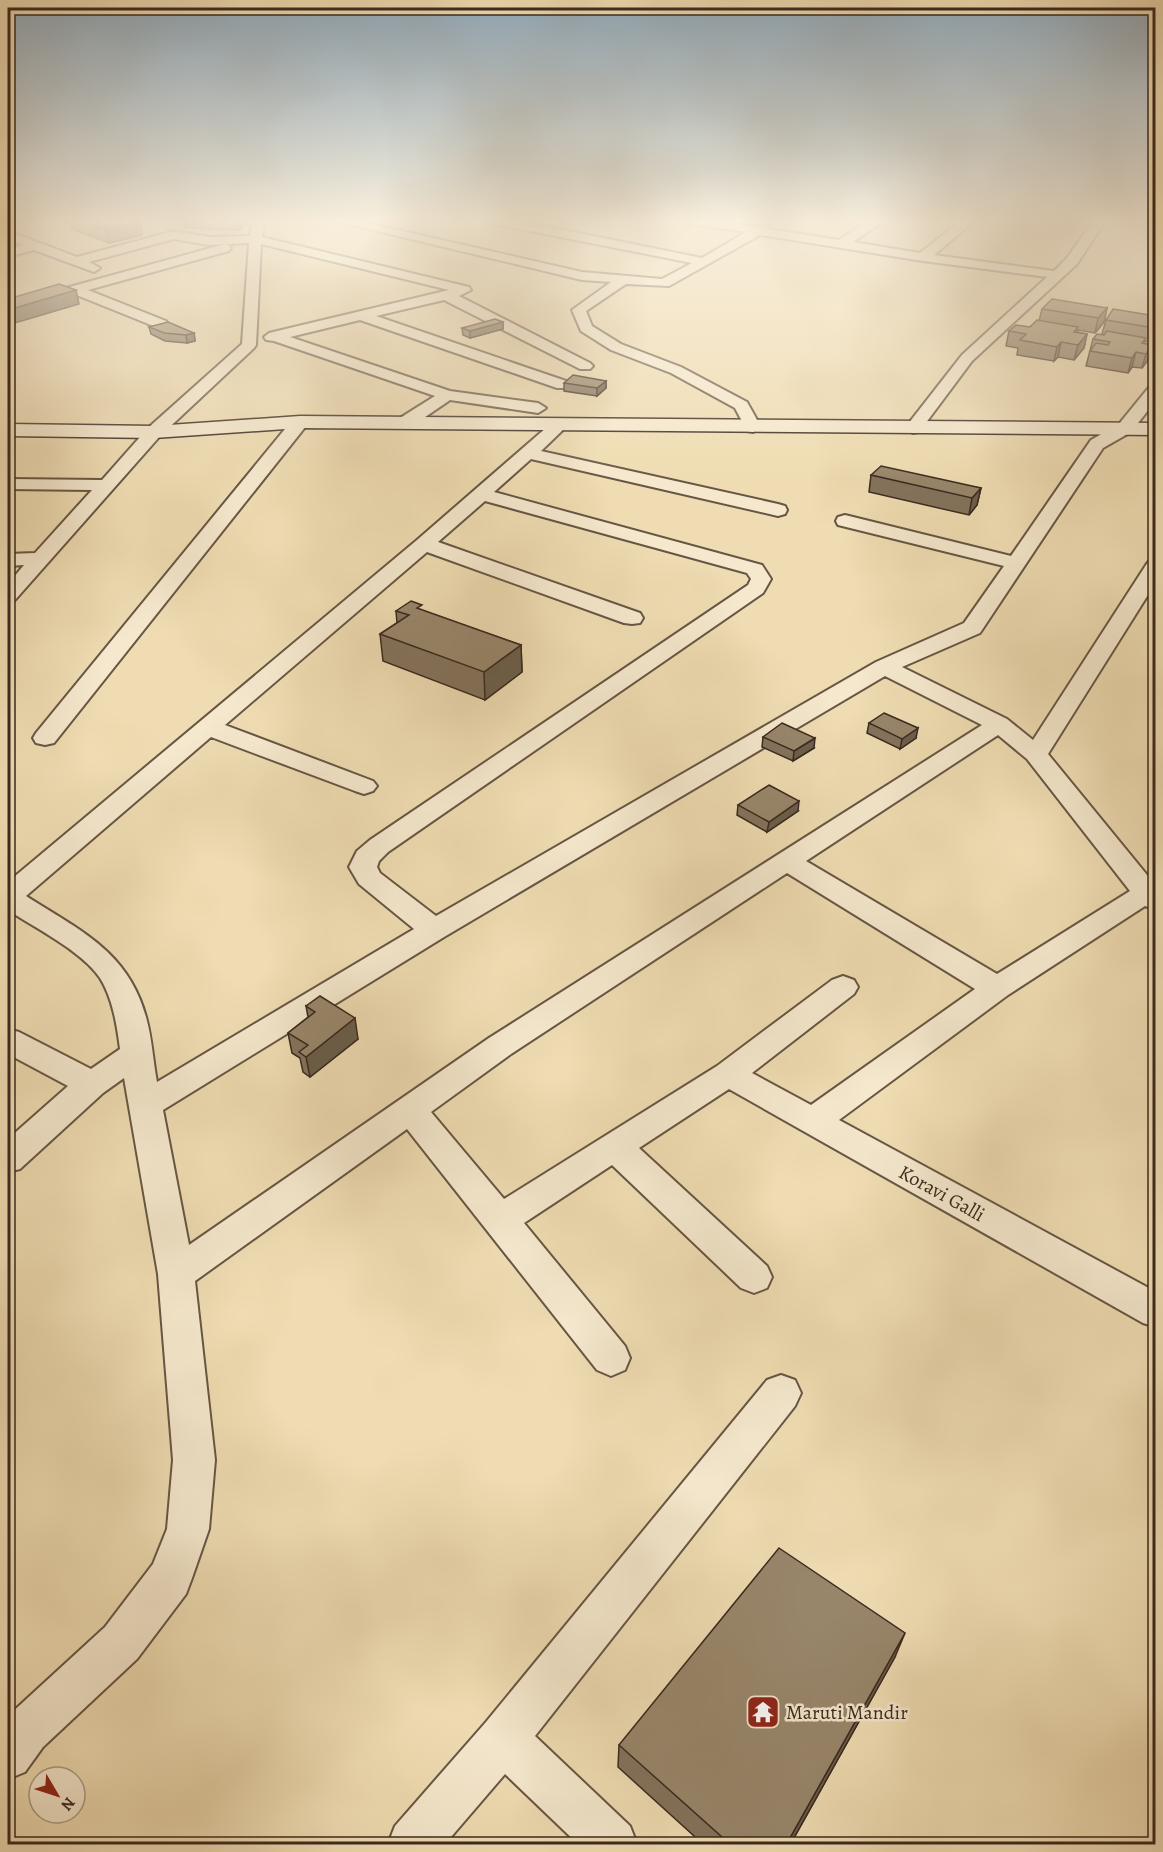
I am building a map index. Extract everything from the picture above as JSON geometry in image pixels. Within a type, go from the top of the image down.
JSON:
[{"type":"street","points":[[116,306],[160,324]]},
{"type":"street","points":[[249,345],[251,306]]},
{"type":"street","points":[[8,596],[154,432],[249,345],[274,336],[397,306]]},
{"type":"street","points":[[475,306],[598,355],[676,370],[741,405],[753,427]]},
{"type":"street","points":[[584,306],[579,310],[598,355]]},
{"type":"street","points":[[913,428],[967,358],[1024,306]]},
{"type":"street","points":[[360,315],[563,385]]},
{"type":"street","points":[[274,336],[447,396],[538,408]]},
{"type":"street","points":[[519,424],[598,355]]},
{"type":"street","points":[[146,1104],[434,930],[884,667],[972,628],[1097,444],[1125,428],[1155,388]]},
{"type":"street","points":[[406,422],[447,396]]},
{"type":"street","points":[[45,738],[300,422]]},
{"type":"street","points":[[8,430],[154,432],[300,422],[1155,429]]},
{"type":"street","points":[[8,1755],[26,1730],[121,1643],[170,1578],[188,1529],[194,1460],[177,1274],[131,1017],[113,974],[91,951],[8,897],[424,544],[560,425]]},
{"type":"street","points":[[527,453],[778,510]]},
{"type":"street","points":[[8,484],[106,485]]},
{"type":"street","points":[[434,930],[369,878],[363,867],[367,857],[379,846],[756,589],[761,579],[755,569],[735,562],[482,494]]},
{"type":"street","points":[[845,521],[1017,563]]},
{"type":"street","points":[[424,544],[632,618]]},
{"type":"street","points":[[8,560],[41,559]]},
{"type":"street","points":[[1036,754],[1155,565]]},
{"type":"street","points":[[813,1122],[997,988],[1150,897],[1036,754],[999,724],[884,667]]},
{"type":"street","points":[[177,1274],[500,1046],[999,724]]},
{"type":"street","points":[[208,726],[364,786]]},
{"type":"street","points":[[786,861],[997,988]]},
{"type":"street","points":[[500,1220],[728,1074],[843,987]]},
{"type":"street","points":[[8,1040],[92,1084]]},
{"type":"street","points":[[8,1159],[92,1084],[136,1054]]},
{"type":"street","name":"Koravi Galli","points":[[728,1074],[1155,1311]]},
{"type":"street","points":[[410,1109],[611,1358]]},
{"type":"street","points":[[614,1146],[754,1277]]},
{"type":"street","points":[[413,1845],[503,1739],[781,1393]]},
{"type":"street","points":[[503,1739],[573,1804],[612,1845]]},
{"type":"building","points":[[1045,306],[1107,308],[1098,318],[1042,309]]},
{"type":"building","points":[[1113,309],[1155,316],[1155,328],[1106,320]]},
{"type":"building","points":[[495,319],[503,322],[470,331],[462,328]]},
{"type":"building","points":[[1037,320],[1078,327],[1074,332],[1087,334],[1078,345],[1061,342],[1057,347],[1020,340],[1026,334],[1009,331],[1016,325],[1030,327]]},
{"type":"building","points":[[168,322],[194,333],[186,335],[164,333],[149,327]]},
{"type":"building","points":[[1107,331],[1146,338],[1142,343],[1152,345],[1146,354],[1136,352],[1132,358],[1090,351],[1096,343],[1108,345],[1110,342],[1093,339],[1097,334],[1104,335]]},
{"type":"building","points":[[573,375],[606,381],[597,388],[564,383]]},
{"type":"building","points":[[881,466],[981,488],[972,498],[871,475]]},
{"type":"building","points":[[411,601],[422,605],[417,608],[521,645],[484,672],[380,634],[409,615],[396,611]]},
{"type":"building","points":[[884,713],[918,728],[902,739],[869,723]]},
{"type":"building","points":[[782,723],[815,738],[794,751],[763,737]]},
{"type":"building","points":[[769,785],[799,801],[769,822],[738,805]]},
{"type":"building","points":[[320,996],[355,1018],[306,1057],[299,1052],[308,1045],[288,1033],[315,1012],[306,1006]]},
{"type":"building","name":"Maruti Mandir","points":[[779,1548],[905,1633],[786,1845],[731,1845],[619,1745]]},
{"type":"place","name":"Maruti Mandir","points":[[763,1712]]}]
